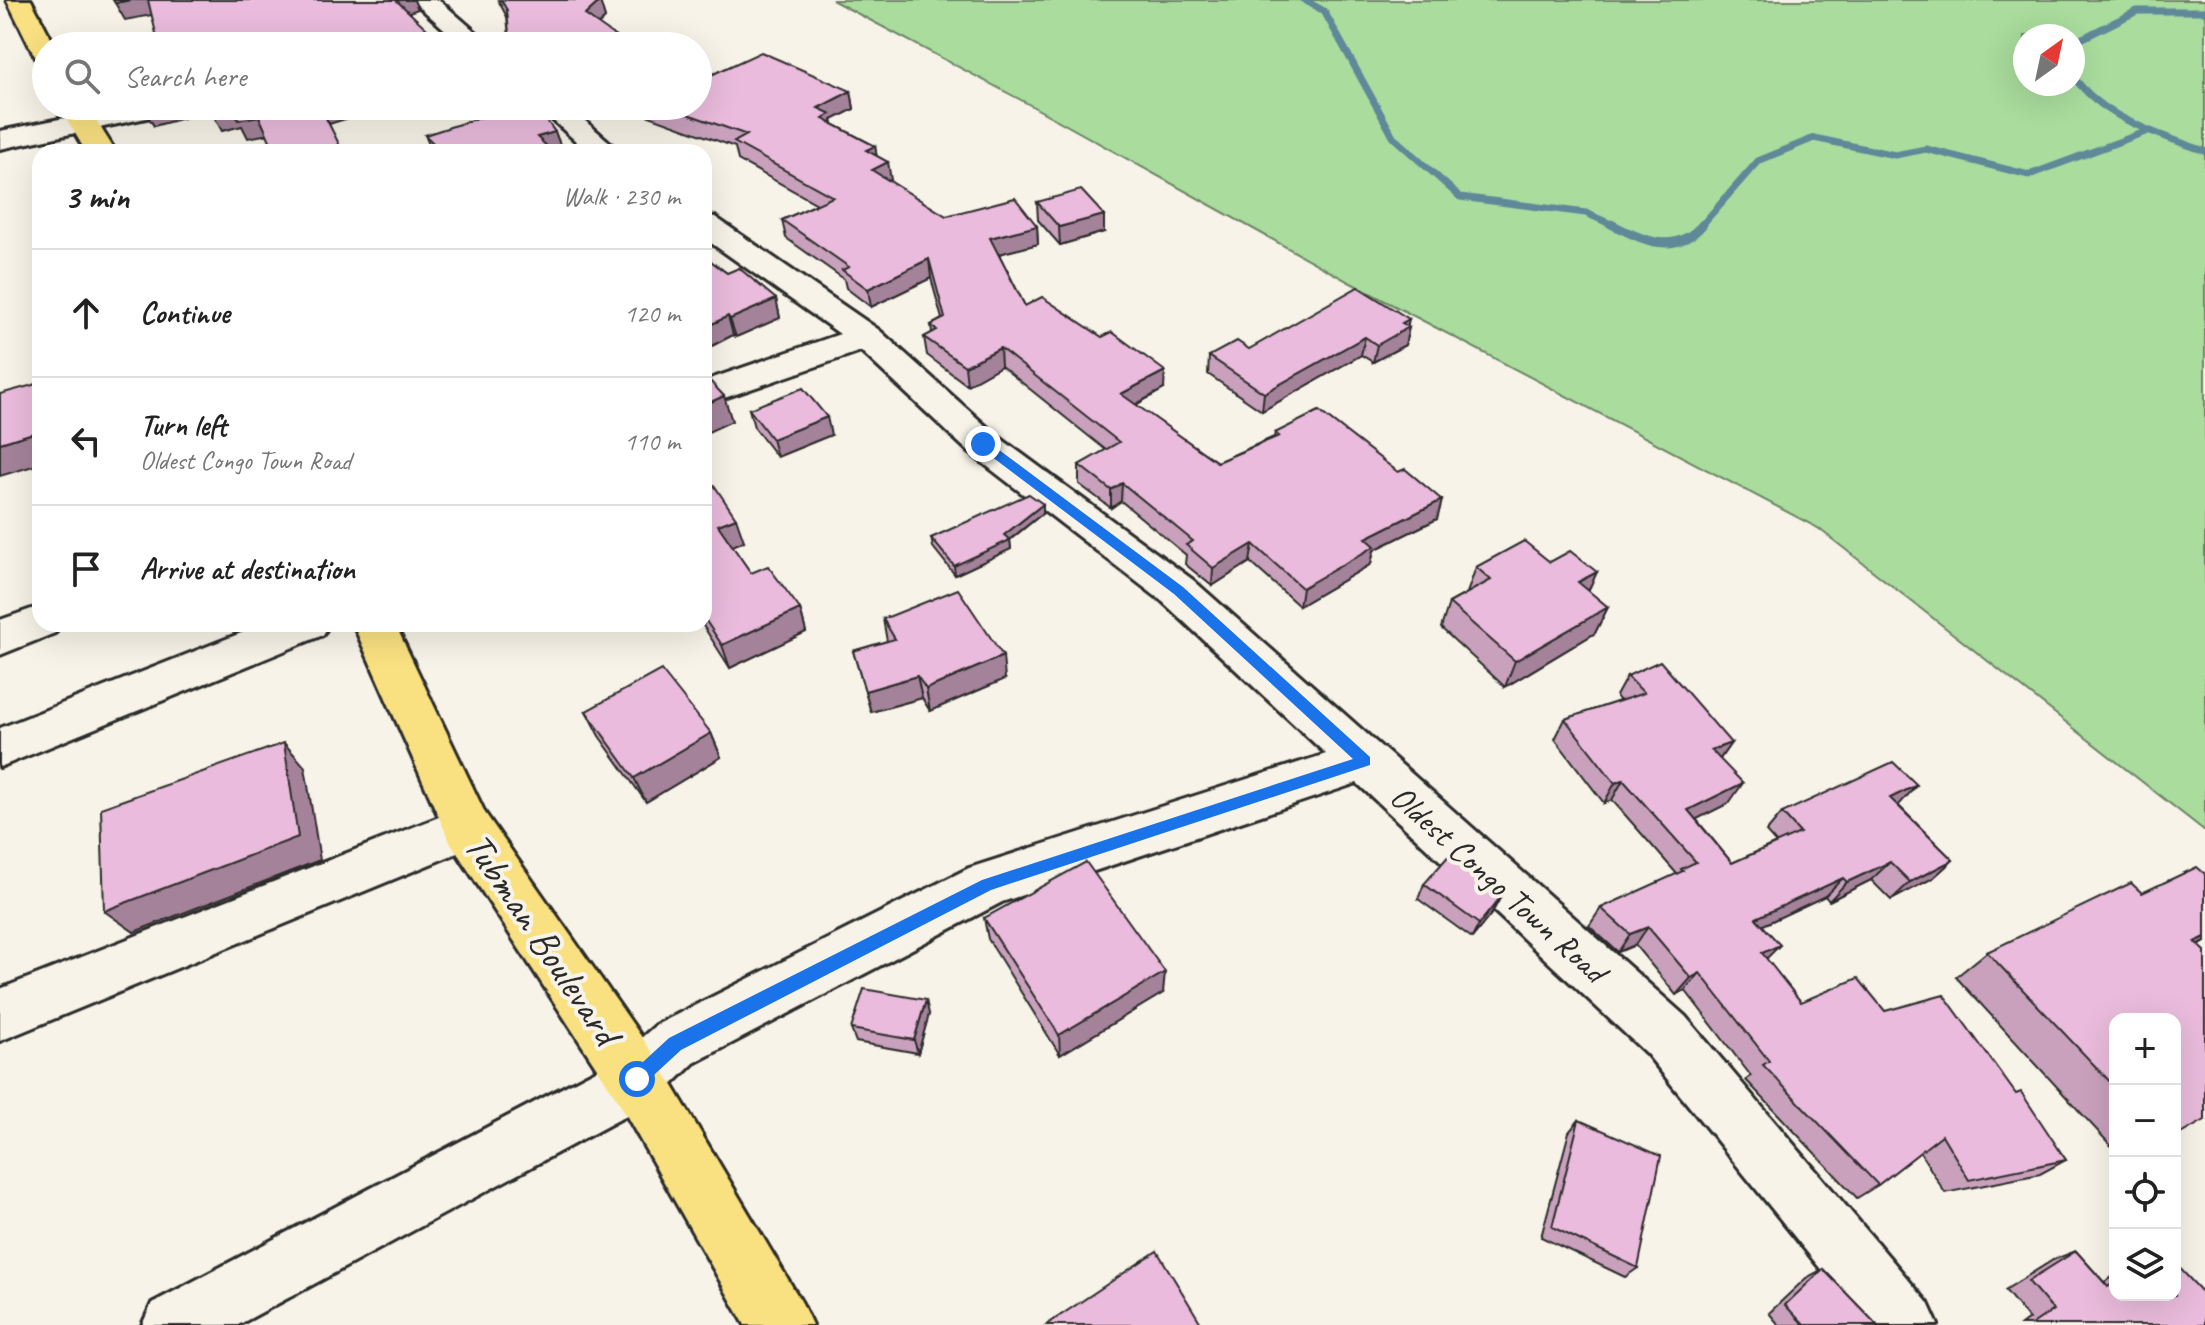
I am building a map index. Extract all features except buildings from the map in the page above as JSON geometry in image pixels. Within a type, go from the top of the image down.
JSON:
[{"type":"highway","points":[[19,0],[35,32]]},
{"type":"highway","points":[[81,120],[96,144]]},
{"type":"highway","name":"Tubman Boulevard","points":[[378,632],[467,827],[637,1079],[780,1325]]},
{"type":"street","points":[[424,0],[462,32]]},
{"type":"street","points":[[0,140],[59,120]]},
{"type":"street","points":[[568,120],[596,144]]},
{"type":"street","name":"Oldest Congo Town Road","points":[[712,230],[867,337],[983,444],[1178,591],[1666,1035],[1906,1325]]},
{"type":"street","points":[[712,390],[867,337]]},
{"type":"street","points":[[0,638],[32,625]]},
{"type":"street","points":[[0,748],[288,632]]},
{"type":"street","points":[[174,1325],[637,1079],[675,1044],[987,884],[1365,761]]},
{"type":"street","points":[[0,1015],[467,827]]},
{"type":"green space","points":[[832,0],[2205,0],[2205,831],[1818,528],[1349,282],[1021,100]]},
{"type":"waterway","points":[[1304,0],[1324,11],[1394,138],[1460,197],[1586,213],[1615,226]]},
{"type":"waterway","points":[[2085,37],[2137,11],[2205,11]]},
{"type":"waterway","points":[[2085,90],[2133,123],[2205,151]]},
{"type":"waterway","points":[[1702,225],[1758,161],[1814,138],[1895,155],[1926,149],[2029,175],[2148,131]]},
{"type":"waterway","points":[[1611,224],[1647,240],[1670,243],[1692,234],[1702,225]]},
{"type":"route","points":[[637,1079],[675,1044],[987,884],[1365,761],[1178,591],[983,444]]}]
